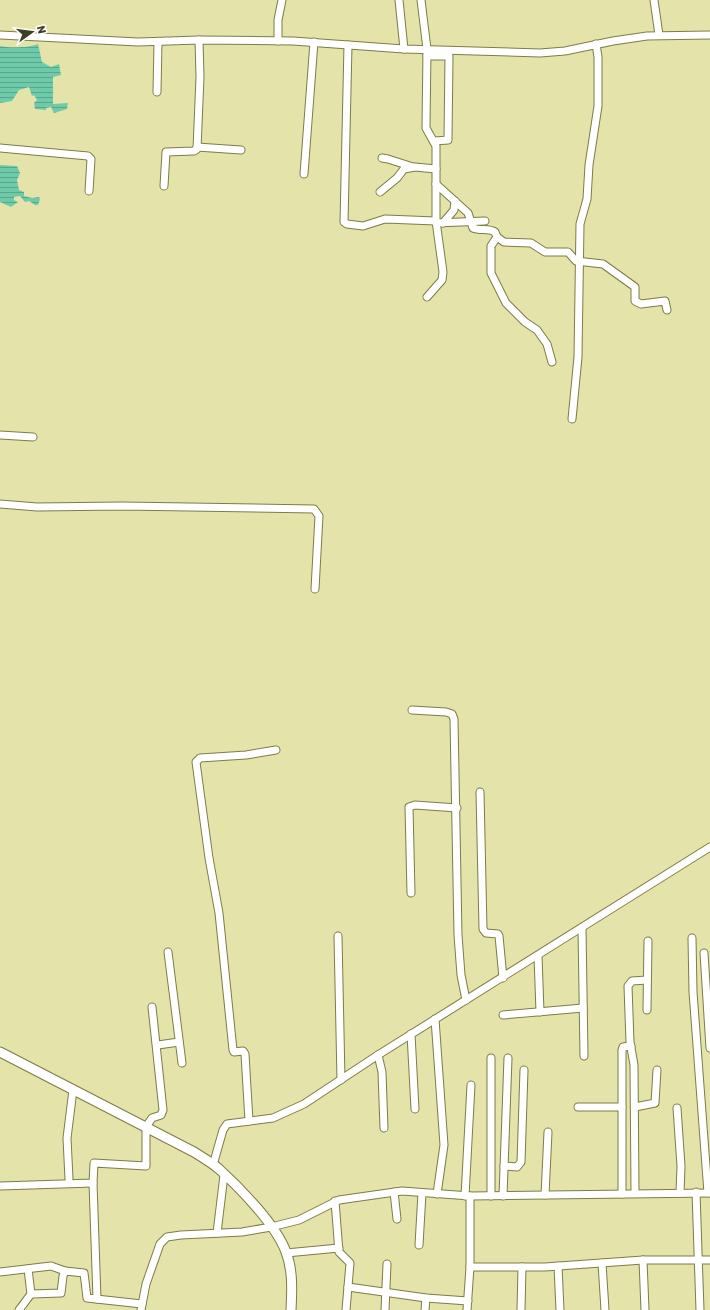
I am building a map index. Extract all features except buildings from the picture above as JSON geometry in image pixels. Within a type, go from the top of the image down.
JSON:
[{"type":"main road","points":[[0,1052],[194,1152],[224,1174],[271,1227],[286,1253],[291,1273],[292,1310]]},
{"type":"street","points":[[278,41],[278,20],[282,0]]},
{"type":"street","points":[[399,0],[404,49]]},
{"type":"street","points":[[421,0],[427,52],[426,128],[436,146],[436,184],[443,272],[442,280],[427,297]]},
{"type":"street","points":[[654,0],[659,35]]},
{"type":"street","points":[[0,35],[138,42],[199,40],[314,42],[404,49],[449,56],[448,140],[434,141]]},
{"type":"street","points":[[427,52],[540,53],[565,51],[629,38],[659,35],[710,35]]},
{"type":"street","points":[[164,186],[166,152],[194,151],[197,147],[200,77],[199,40]]},
{"type":"street","points":[[157,92],[158,42]]},
{"type":"street","points":[[304,174],[314,42]]},
{"type":"street","points":[[572,419],[578,359],[580,224],[586,199],[589,164],[598,106],[598,57],[596,44]]},
{"type":"street","points":[[348,45],[343,218],[347,224],[366,226],[385,219],[439,223],[485,221]]},
{"type":"street","points":[[197,147],[241,150]]},
{"type":"street","points":[[0,148],[88,156],[91,159],[89,191]]},
{"type":"street","points":[[382,158],[415,167],[436,169]]},
{"type":"street","points":[[380,192],[397,178],[404,169],[415,167]]},
{"type":"street","points":[[436,184],[468,213],[473,228],[495,232],[497,237],[504,242],[531,243],[545,252],[568,252],[576,261],[603,264],[635,288],[635,301],[641,304],[665,301],[667,310]]},
{"type":"street","points":[[439,223],[454,210],[455,202]]},
{"type":"street","points":[[497,237],[491,246],[491,273],[506,303],[525,322],[537,330],[548,344],[552,362]]},
{"type":"street","points":[[0,435],[33,437]]},
{"type":"street","points":[[0,504],[37,507],[129,506],[314,510],[319,516],[315,589]]},
{"type":"street","points":[[412,710],[446,712],[454,716],[457,808],[458,935],[461,975],[466,1000]]},
{"type":"street","points":[[249,1121],[245,1053],[233,1051],[219,913],[209,858],[196,762],[200,758],[246,755],[276,750]]},
{"type":"street","points":[[480,792],[483,929],[486,933],[498,934],[499,936],[503,978]]},
{"type":"street","points":[[411,894],[409,807],[415,805],[457,808]]},
{"type":"street","points":[[213,1165],[225,1126],[230,1123],[273,1118],[304,1104],[411,1034],[503,978],[710,847]]},
{"type":"street","points":[[582,928],[584,1056]]},
{"type":"street","points":[[338,936],[341,1080]]},
{"type":"street","points":[[0,1272],[51,1266],[65,1271],[84,1273],[87,1297],[142,1307],[146,1284],[163,1239],[180,1235],[252,1231],[271,1227],[299,1220],[335,1201],[394,1192],[467,1196],[709,1193],[693,992],[692,938]]},
{"type":"street","points":[[647,1010],[648,941]]},
{"type":"street","points":[[168,952],[182,1063]]},
{"type":"street","points":[[704,953],[710,1048]]},
{"type":"street","points":[[538,956],[540,1012]]},
{"type":"street","points":[[635,1193],[634,1065],[631,1046],[628,984],[632,980],[647,980]]},
{"type":"street","points":[[97,1299],[93,1184],[94,1163],[146,1166],[146,1127],[151,1120],[161,1115],[163,1110],[158,1046],[152,1007]]},
{"type":"street","points":[[503,1015],[583,1008]]},
{"type":"street","points":[[435,1019],[444,1145],[437,1194]]},
{"type":"street","points":[[411,1034],[415,1109]]},
{"type":"street","points":[[158,1046],[179,1042]]},
{"type":"street","points":[[622,1194],[622,1049],[631,1046]]},
{"type":"street","points":[[378,1055],[382,1072],[384,1128]]},
{"type":"street","points":[[491,1058],[491,1196]]},
{"type":"street","points":[[503,1196],[508,1058]]},
{"type":"street","points":[[504,1166],[517,1166],[521,1162],[524,1070]]},
{"type":"street","points":[[635,1107],[655,1103],[657,1070]]},
{"type":"street","points":[[467,1310],[470,1267],[467,1196],[471,1085]]},
{"type":"street","points":[[69,1179],[67,1138],[73,1090]]},
{"type":"street","points":[[578,1107],[622,1107]]},
{"type":"street","points":[[677,1108],[681,1166],[680,1193]]},
{"type":"street","points":[[545,1195],[548,1132]]},
{"type":"street","points":[[217,1234],[224,1174]]},
{"type":"street","points":[[0,1186],[93,1184]]},
{"type":"street","points":[[394,1192],[397,1220]]},
{"type":"street","points":[[696,1192],[700,1260],[700,1310]]},
{"type":"street","points":[[419,1244],[422,1193]]},
{"type":"street","points":[[335,1201],[340,1254],[350,1263],[346,1310]]},
{"type":"street","points":[[286,1253],[339,1248]]},
{"type":"street","points":[[470,1267],[558,1266],[643,1260],[710,1260]]},
{"type":"street","points":[[643,1260],[645,1310]]},
{"type":"street","points":[[602,1263],[605,1310]]},
{"type":"street","points":[[385,1310],[387,1264]]},
{"type":"street","points":[[558,1266],[560,1310]]},
{"type":"street","points":[[521,1310],[522,1267]]},
{"type":"street","points":[[19,1310],[31,1294],[28,1269]]},
{"type":"street","points":[[31,1294],[61,1293],[62,1276],[65,1271]]},
{"type":"street","points":[[348,1287],[386,1291],[426,1298],[468,1301]]},
{"type":"street","points":[[425,1310],[426,1298]]},
{"type":"shaded area","points":[[38,44],[42,62],[51,67],[59,64],[61,75],[53,77],[53,104],[68,103],[67,109],[54,113],[51,107],[46,108],[46,110],[35,109],[34,103],[37,100],[34,95],[32,96],[29,87],[19,90],[12,101],[0,103],[0,46],[19,47]]},
{"type":"shaded area","points":[[0,165],[17,166],[20,173],[17,180],[19,190],[24,192],[24,196],[32,198],[39,197],[40,199],[38,205],[35,205],[29,201],[25,202],[20,196],[14,197],[14,200],[18,202],[11,207],[0,202]]}]
